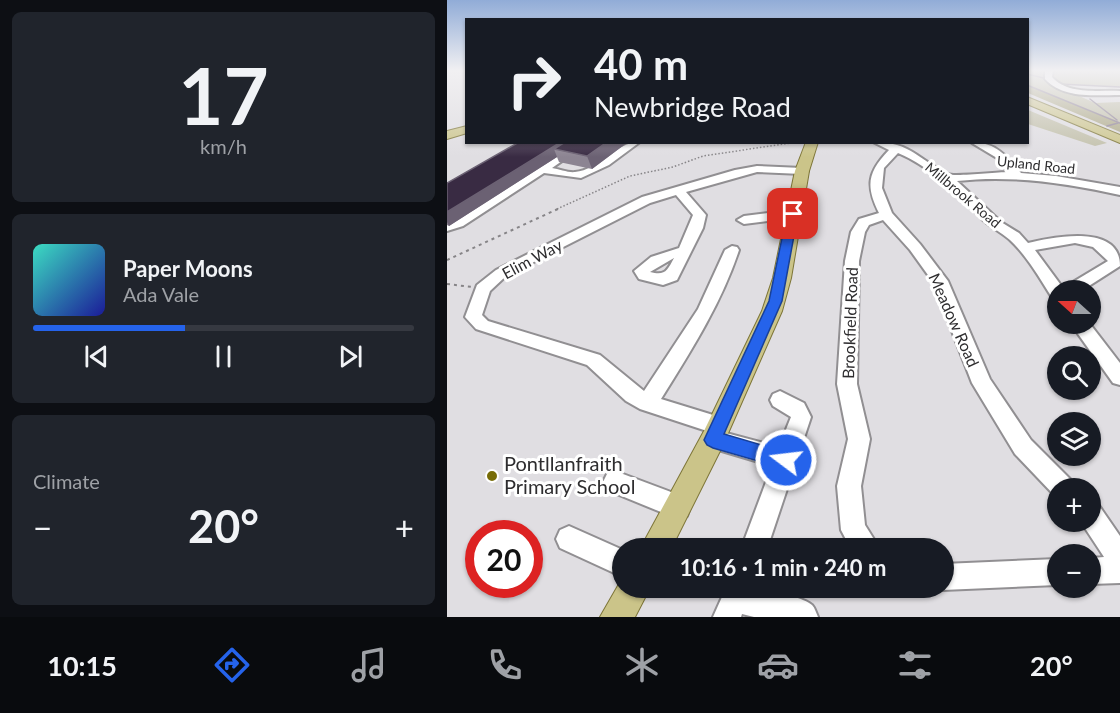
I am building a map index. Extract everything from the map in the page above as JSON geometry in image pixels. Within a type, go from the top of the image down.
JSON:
[{"type":"main road","points":[[1031,100],[1120,140]]},
{"type":"main road","points":[[1032,100],[1120,135]]},
{"type":"main road","points":[[447,135],[465,130]]},
{"type":"main road","points":[[661,538],[716,433],[775,301],[802,171],[811,144]]},
{"type":"main road","points":[[617,617],[627,598]]},
{"type":"street","points":[[447,227],[458,223],[581,144]]},
{"type":"street","points":[[542,169],[577,176],[605,163],[632,144]]},
{"type":"street","name":"Millbrook Road","points":[[884,144],[933,167],[948,179],[996,225],[1014,236],[1048,280]]},
{"type":"street","points":[[979,144],[1001,156],[1018,177]]},
{"type":"street","name":"Meadow Road","points":[[897,148],[879,167],[876,188],[879,201],[886,215],[915,247],[940,281],[982,382],[1023,447],[1053,478]]},
{"type":"street","name":"Elim Way","points":[[786,460],[647,403],[633,395],[593,360],[481,326],[473,317],[483,289],[501,273],[646,200],[739,172],[757,169],[802,171]]},
{"type":"street","name":"Upland Road","points":[[948,179],[973,175],[1018,177],[1120,191]]},
{"type":"street","points":[[678,190],[700,215],[683,252]]},
{"type":"street","points":[[744,220],[793,214]]},
{"type":"street","name":"Brookfield Road","points":[[859,538],[853,530],[849,486],[859,439],[847,384],[852,261],[858,232],[864,222],[886,215]]},
{"type":"street","points":[[1025,248],[1074,238],[1092,241],[1110,251],[1116,262],[1087,280]]},
{"type":"street","points":[[647,403],[699,322],[724,275],[732,250]]},
{"type":"street","points":[[1088,334],[1120,377]]},
{"type":"street","points":[[758,538],[801,417],[797,409],[780,400]]},
{"type":"street","points":[[615,482],[678,507]]},
{"type":"street","points":[[1101,530],[1120,558]]},
{"type":"street","points":[[569,539],[612,559]]},
{"type":"street","points":[[1101,571],[1120,570]]},
{"type":"street","points":[[954,577],[1047,572]]},
{"type":"street","points":[[734,601],[800,613],[804,617]]},
{"type":"path","points":[[447,260],[630,176],[673,167],[702,156],[783,144]]},
{"type":"path","points":[[447,284],[483,289]]},
{"type":"shaded area","points":[[1044,100],[1064,100],[1120,123],[1120,132]]},
{"type":"shaded area","points":[[1064,100],[1088,100],[1095,103],[1120,102],[1120,123]]},
{"type":"shaded area","points":[[1029,110],[1107,143],[1095,146],[1029,124]]},
{"type":"building","points":[[515,144],[558,144],[447,212],[447,183]]},
{"type":"building","points":[[562,144],[604,144],[587,156],[554,149]]},
{"type":"waterway","points":[[1063,100],[1120,123]]},
{"type":"waterway","points":[[1091,100],[1117,120]]},
{"type":"waterway","points":[[1107,126],[1118,123]]},
{"type":"place","name":"Pontllanfraith Primary School","points":[[492,476]]},
{"type":"route","points":[[786,460],[713,440],[763,333],[775,301],[793,214]]}]
